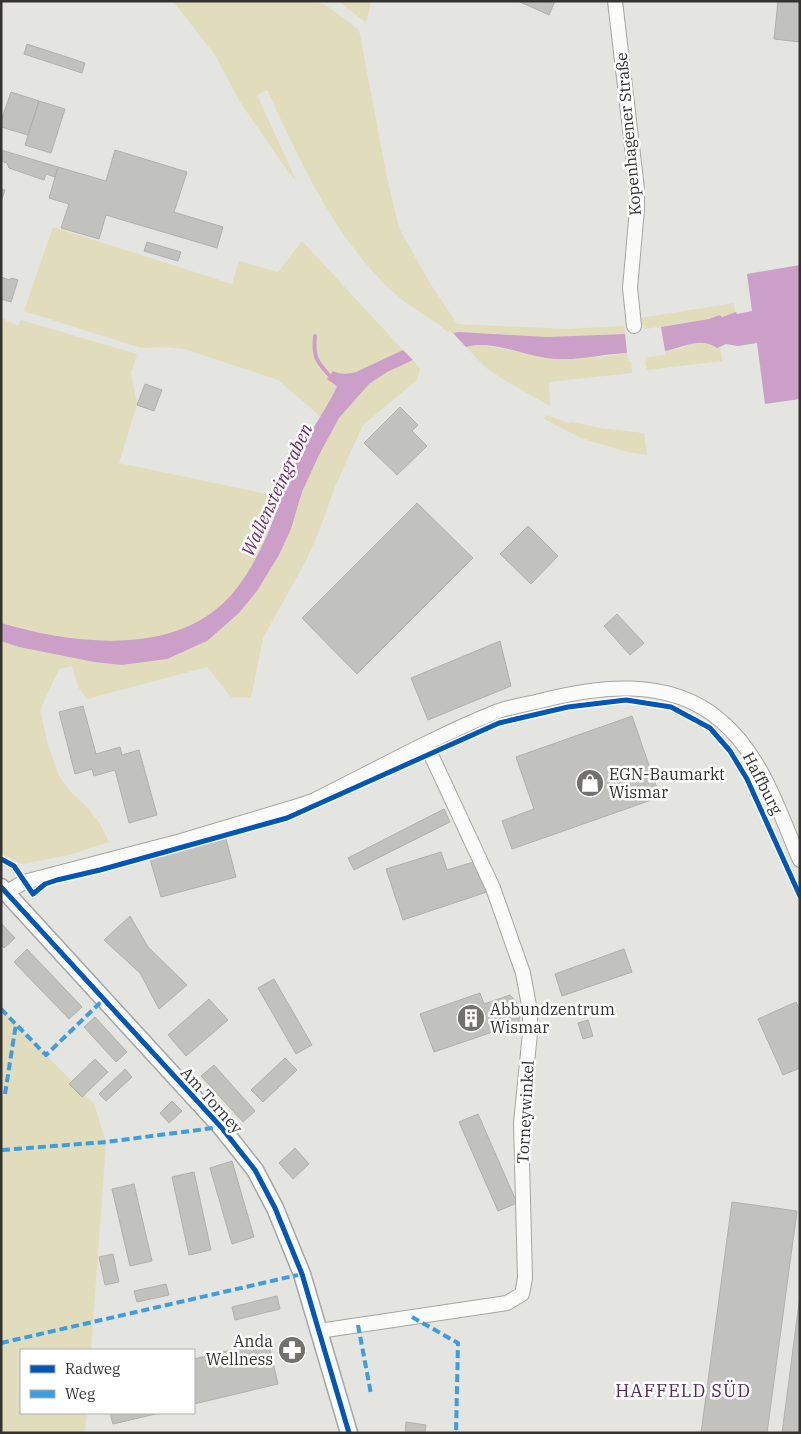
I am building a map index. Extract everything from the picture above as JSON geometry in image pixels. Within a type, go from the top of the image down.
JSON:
[{"type":"street","name":"Kopenhagener Straße","points":[[616,1],[636,189],[637,209],[630,288],[634,326]]},
{"type":"street","name":"Haffburg","points":[[4,889],[24,882],[181,841],[315,800],[426,744],[497,712],[560,696],[622,688],[649,689],[676,695],[720,719],[741,740],[759,768],[800,860]]},
{"type":"street","name":"Torneywinkel","points":[[319,1331],[507,1303],[522,1294],[525,1278],[521,1122],[530,1033],[530,1011],[523,973],[493,888],[426,744]]},
{"type":"street","name":"Am Torney","points":[[4,889],[241,1150],[255,1170],[275,1208],[302,1274],[349,1433]]},
{"type":"shaded area","points":[[173,1],[317,1],[327,6],[359,30],[387,178],[399,228],[431,285],[457,324],[567,329],[624,326],[625,334],[547,337],[453,333],[448,332],[405,302],[377,276],[359,255],[328,211],[290,139],[267,90],[257,95],[296,180],[289,173],[240,102],[215,55]]},
{"type":"shaded area","points":[[338,1],[371,1],[367,20],[365,22]]},
{"type":"shaded area","points":[[53,227],[232,284],[239,261],[278,272],[302,241],[403,350],[356,372],[339,374],[334,384],[337,387],[321,417],[278,380],[184,349],[165,347],[141,348],[24,311]]},
{"type":"shaded area","points":[[800,265],[800,399],[765,404],[757,343],[738,346],[726,344],[717,348],[704,343],[698,343],[665,351],[661,327],[709,319],[719,315],[722,317],[736,312],[737,314],[752,311],[747,274]]},
{"type":"shaded area","points":[[734,303],[735,313],[722,317],[719,315],[709,319],[645,329],[644,325],[641,325],[640,318]]},
{"type":"shaded area","points":[[1,318],[18,326],[21,320],[137,354],[131,373],[137,404],[119,463],[281,497],[254,563],[241,583],[218,607],[191,625],[162,635],[130,640],[64,637],[1,623]]},
{"type":"shaded area","points":[[453,333],[547,337],[625,334],[627,353],[575,359],[547,358],[500,347],[477,345],[466,347]]},
{"type":"shaded area","points":[[696,342],[704,342],[720,347],[722,361],[647,370],[645,361],[648,360],[647,357],[665,355],[665,351],[679,349]]},
{"type":"shaded area","points":[[473,345],[558,359],[602,357],[627,353],[629,362],[631,362],[632,373],[549,382],[550,406],[485,367],[466,347]]},
{"type":"shaded area","points":[[403,350],[413,360],[387,372],[369,384],[339,418],[302,492],[291,529],[279,555],[257,591],[239,613],[207,641],[167,659],[122,665],[94,662],[19,647],[1,641],[1,623],[64,637],[98,640],[131,640],[163,635],[193,624],[220,606],[242,581],[252,565],[269,531],[305,443],[337,387],[327,379],[333,371],[344,374],[356,372]]},
{"type":"shaded area","points":[[413,360],[420,369],[417,380],[363,425],[336,484],[318,534],[303,566],[263,638],[251,698],[231,697],[207,667],[87,699],[78,687],[72,666],[59,669],[40,710],[48,745],[59,776],[71,792],[88,808],[100,824],[109,842],[69,855],[23,864],[1,855],[1,641],[19,647],[94,662],[122,665],[167,659],[207,641],[239,613],[257,591],[279,555],[291,529],[302,492],[319,454],[339,418],[369,384],[387,371]]},
{"type":"shaded area","points":[[546,415],[569,423],[644,433],[647,455],[628,452],[581,438],[544,419]]},
{"type":"shaded area","points":[[1,1009],[94,1104],[106,1142],[91,1349],[20,1349],[20,1414],[87,1414],[85,1433],[1,1433]]},
{"type":"building","points":[[518,1],[555,1],[549,15]]},
{"type":"building","points":[[778,1],[800,1],[800,42],[774,39]]},
{"type":"building","points":[[27,44],[85,63],[82,73],[24,54]]},
{"type":"building","points":[[11,92],[39,101],[28,135],[1,127],[1,121]]},
{"type":"building","points":[[39,101],[65,109],[51,153],[25,145]]},
{"type":"building","points":[[1,150],[58,167],[55,177],[46,174],[44,180],[9,168],[7,163],[1,161]]},
{"type":"building","points":[[115,150],[187,172],[174,212],[223,227],[217,248],[106,215],[99,239],[61,228],[69,204],[49,198],[58,167],[106,181]]},
{"type":"building","points":[[1,189],[5,190],[1,202]]},
{"type":"building","points":[[147,242],[181,252],[178,261],[144,251]]},
{"type":"building","points":[[1,277],[18,280],[11,302],[1,299]]},
{"type":"building","points":[[145,384],[162,390],[154,411],[137,405]]},
{"type":"building","points":[[400,407],[418,425],[412,431],[427,446],[397,475],[364,443]]},
{"type":"building","points":[[417,503],[473,558],[357,674],[302,618]]},
{"type":"building","points":[[528,526],[558,556],[531,584],[500,554]]},
{"type":"building","points":[[617,614],[644,643],[630,655],[604,626]]},
{"type":"building","points":[[500,641],[511,686],[428,720],[411,678]]},
{"type":"building","points":[[83,706],[96,754],[120,747],[122,755],[139,750],[157,815],[129,823],[115,770],[94,776],[92,769],[75,774],[59,712]]},
{"type":"building","name":"EGN-Baumarkt Wismar","points":[[632,716],[660,797],[512,849],[502,821],[534,809],[516,757]]},
{"type":"building","points":[[444,809],[450,822],[354,870],[348,858]]},
{"type":"building","points":[[226,839],[236,877],[161,897],[150,859]]},
{"type":"building","points":[[441,852],[447,870],[477,861],[487,892],[403,920],[386,869]]},
{"type":"building","points":[[130,916],[148,947],[187,985],[159,1009],[140,973],[104,940]]},
{"type":"building","points":[[1,923],[15,938],[4,948],[1,945]]},
{"type":"building","points":[[27,949],[82,1007],[69,1019],[14,962]]},
{"type":"building","points":[[624,949],[632,972],[562,996],[555,974]]},
{"type":"building","points":[[274,979],[312,1045],[296,1054],[258,988]]},
{"type":"building","name":"Abbundzentrum Wismar","points":[[480,993],[484,1004],[510,995],[520,1006],[519,1023],[434,1052],[420,1014]]},
{"type":"building","points":[[209,999],[228,1020],[186,1056],[168,1035]]},
{"type":"building","points":[[796,1002],[800,1011],[800,1068],[783,1075],[758,1019]]},
{"type":"building","points":[[95,1017],[127,1052],[116,1062],[84,1027]]},
{"type":"building","points":[[588,1020],[593,1036],[583,1039],[578,1023]]},
{"type":"building","points":[[285,1058],[297,1070],[263,1102],[251,1090]]},
{"type":"building","points":[[95,1059],[108,1072],[82,1097],[69,1084]]},
{"type":"building","points":[[214,1065],[255,1111],[243,1122],[201,1076]]},
{"type":"building","points":[[125,1069],[132,1077],[106,1101],[99,1094]]},
{"type":"building","points":[[172,1101],[182,1111],[169,1123],[160,1113]]},
{"type":"building","points":[[478,1114],[517,1203],[498,1211],[459,1122]]},
{"type":"building","points":[[295,1148],[309,1164],[293,1179],[279,1163]]},
{"type":"building","points":[[232,1161],[254,1237],[232,1244],[210,1168]]},
{"type":"building","points":[[194,1172],[211,1250],[189,1255],[172,1177]]},
{"type":"building","points":[[134,1184],[152,1261],[130,1266],[112,1189]]},
{"type":"building","points":[[732,1202],[797,1211],[767,1433],[701,1433]]},
{"type":"building","points":[[113,1254],[119,1282],[105,1285],[99,1257]]},
{"type":"building","points":[[166,1284],[169,1295],[137,1302],[134,1291]]},
{"type":"building","points":[[277,1296],[280,1309],[235,1320],[232,1307]]},
{"type":"building","points":[[800,1296],[800,1433],[782,1433]]},
{"type":"building","points":[[268,1341],[278,1384],[195,1404],[195,1359]]},
{"type":"building","points":[[110,1414],[156,1414],[113,1424]]},
{"type":"building","points":[[406,1422],[426,1425],[425,1433],[405,1433]]},
{"type":"waterway","points":[[315,336],[316,358],[329,375]]},
{"type":"marked path","points":[[1,1009],[46,1055],[104,999]]},
{"type":"marked path","points":[[5,1094],[16,1024]]},
{"type":"marked path","points":[[2,1150],[106,1142],[221,1127]]},
{"type":"marked path","points":[[1,1343],[302,1274]]},
{"type":"marked path","points":[[412,1317],[458,1343],[456,1433]]},
{"type":"marked path","points":[[358,1325],[371,1394]]},
{"type":"cycle path","points":[[1,859],[14,866],[33,894],[45,884],[57,880],[100,870],[287,818],[499,723],[568,707],[626,700],[671,707],[710,728],[730,751],[747,779],[800,896]]},
{"type":"cycle path","points":[[1,887],[221,1127],[255,1170],[275,1208],[302,1274],[349,1433]]},
{"type":"place","name":"EGN-Baumarkt Wismar","points":[[590,783]]},
{"type":"place","name":"Abbundzentrum Wismar","points":[[471,1018]]},
{"type":"place","name":"Anda Wellness","points":[[292,1350]]},
{"type":"district","name":"HAFFELD SÜD","points":[[683,1391]]},
{"type":"water label","name":"Wallensteingraben","points":[[277,490]]}]
